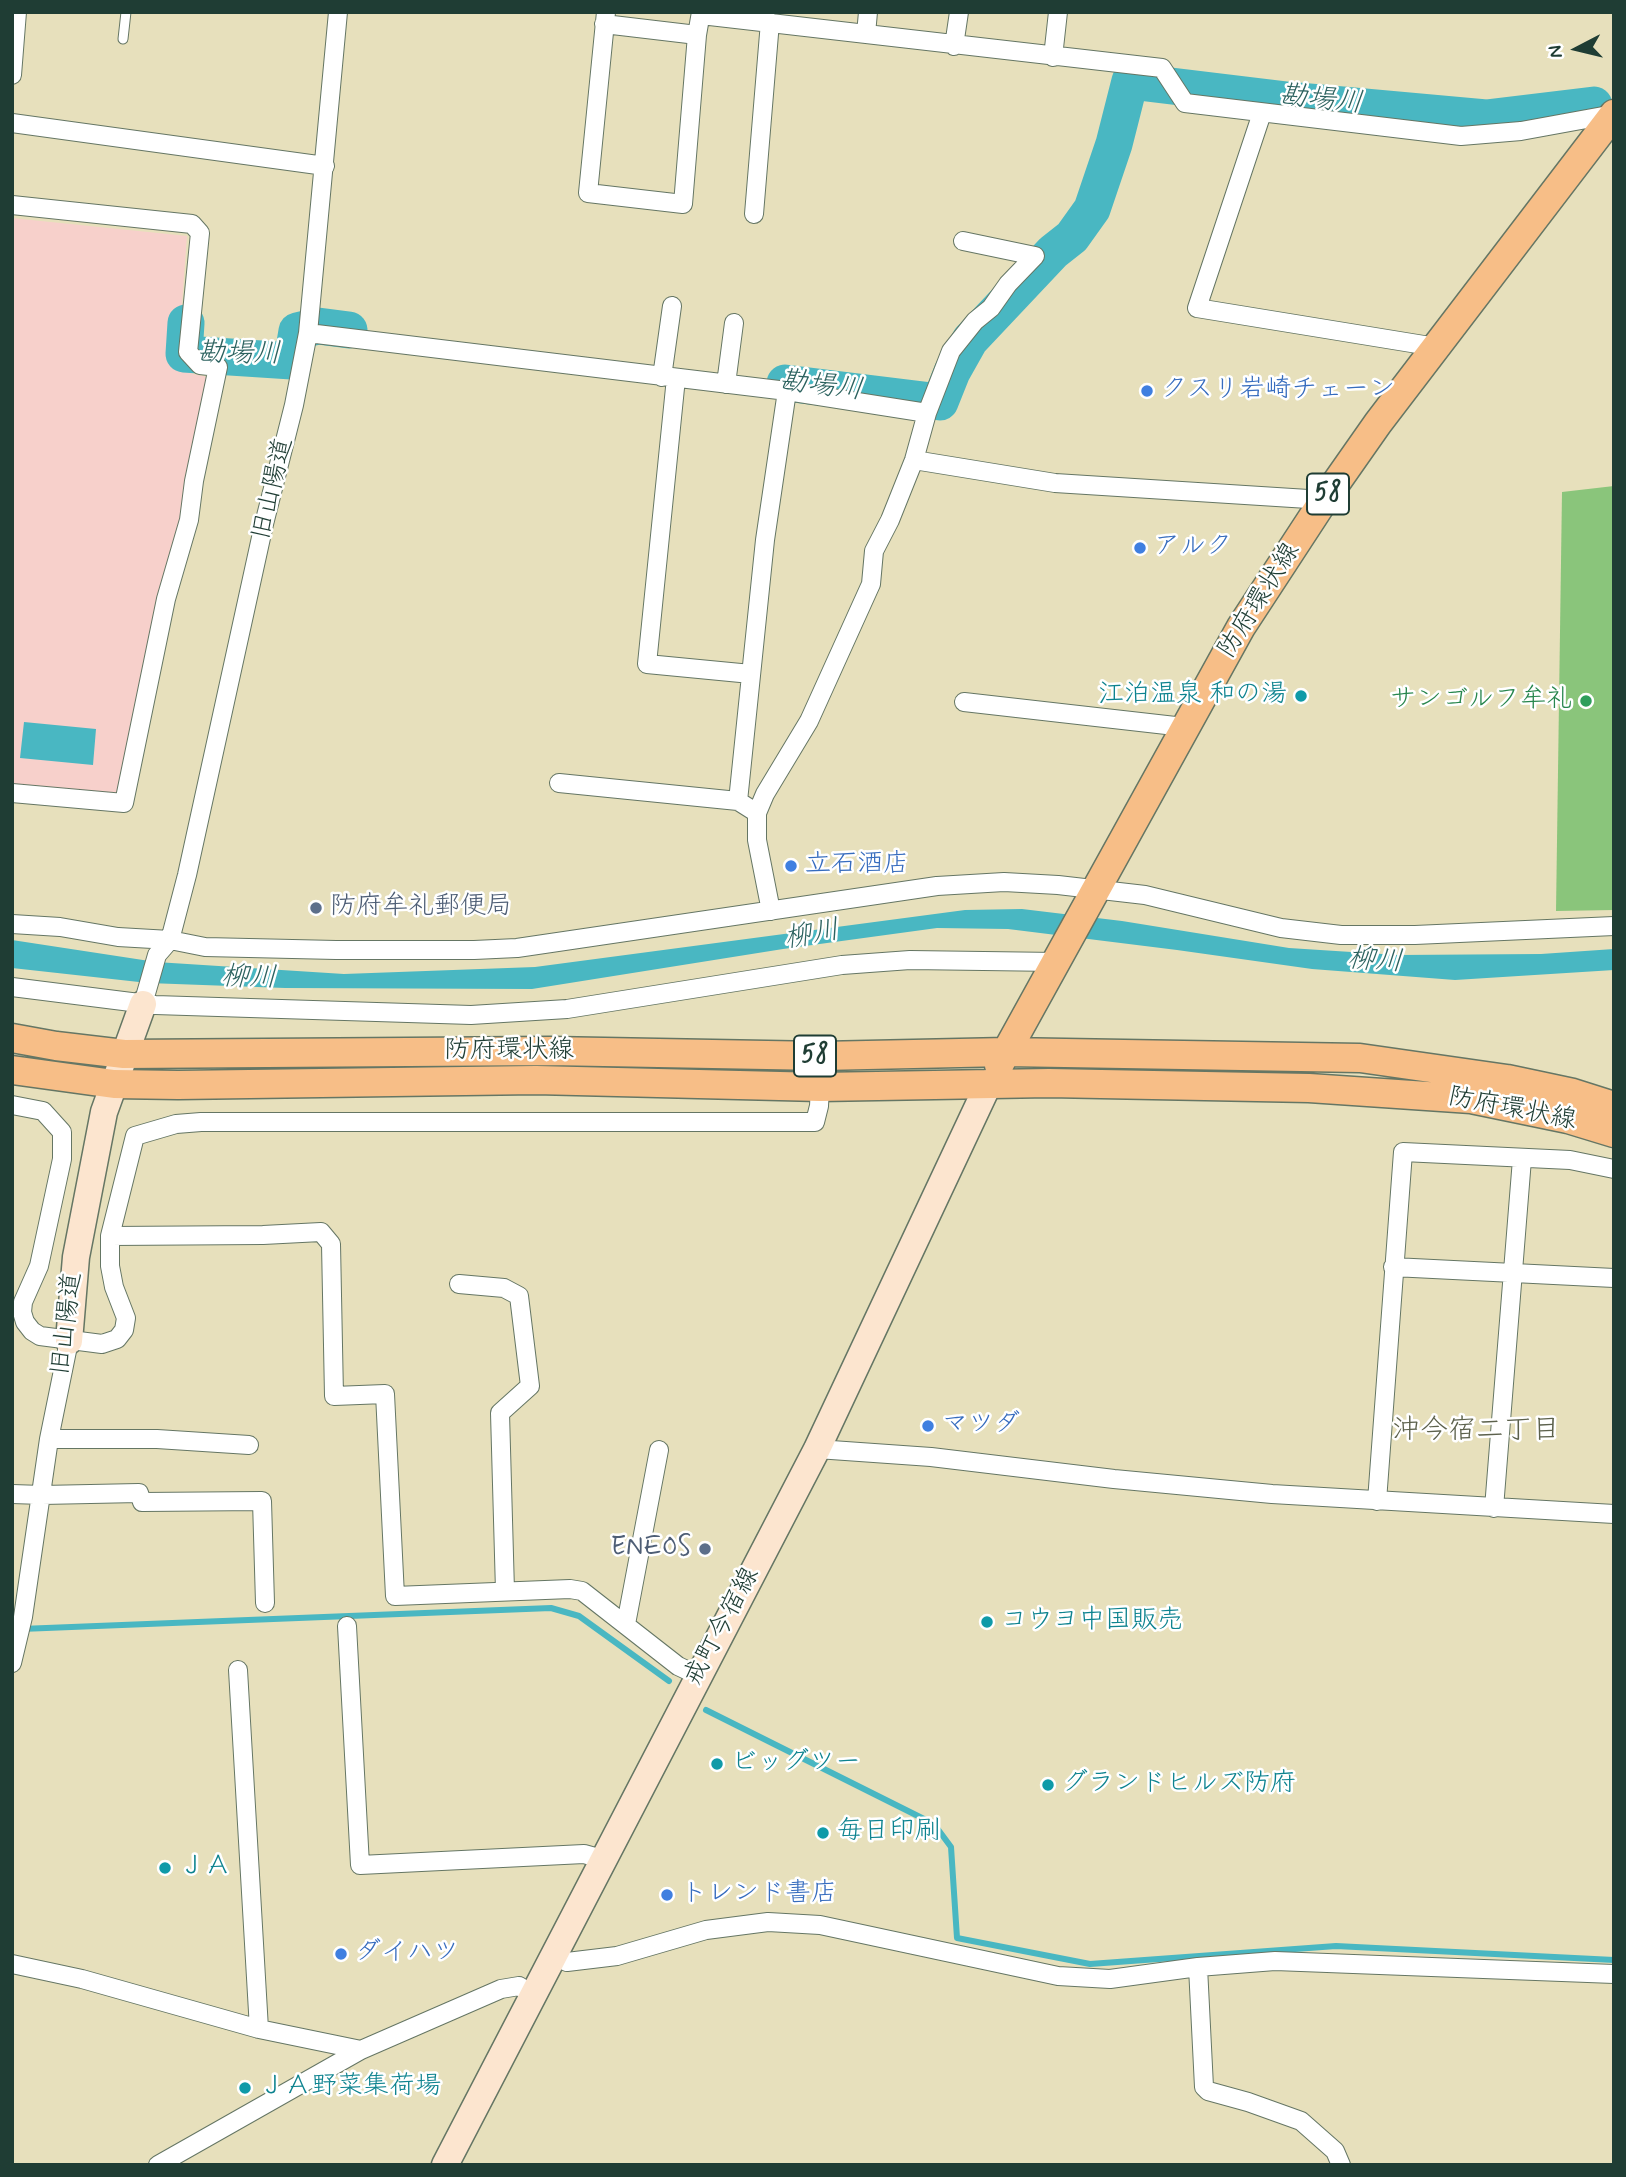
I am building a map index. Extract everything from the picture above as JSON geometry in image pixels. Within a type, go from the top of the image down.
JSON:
[{"type":"main road","name":"防府環状線","points":[[989,1083],[1241,627],[1324,500],[1436,347],[1614,114]]},
{"type":"main road","name":"防府環状線","points":[[12,1038],[124,1054],[550,1051],[821,1056],[1006,1052],[1360,1058],[1507,1079],[1573,1093],[1614,1106]]},
{"type":"main road","name":"防府環状線","points":[[12,1070],[114,1084],[178,1085],[536,1080],[820,1087],[989,1083],[1309,1088],[1471,1098],[1568,1119],[1614,1133]]},
{"type":"street","points":[[12,75],[18,12]]},
{"type":"street","name":"旧山陽道","points":[[12,1663],[17,1617],[69,1341],[76,1257],[104,1112],[145,998],[157,955],[170,940],[227,701],[264,524],[294,405],[308,332],[338,12]]},
{"type":"street","points":[[866,34],[868,12]]},
{"type":"street","points":[[954,46],[959,12]]},
{"type":"street","points":[[1053,57],[1058,12]]},
{"type":"street","points":[[696,35],[605,18],[588,193],[683,204],[696,35],[701,14],[752,16],[770,22],[954,46],[1162,68],[1185,103],[1461,136],[1521,131],[1614,114]]},
{"type":"street","points":[[754,214],[770,22]]},
{"type":"street","points":[[1262,113],[1197,308],[1436,347]]},
{"type":"street","points":[[12,123],[325,166]]},
{"type":"street","points":[[12,205],[192,224],[200,233],[188,352],[200,365],[218,367],[194,481],[189,520],[166,599],[124,803],[12,793]]},
{"type":"street","points":[[771,911],[757,840],[757,813],[765,794],[809,721],[871,584],[874,551],[890,520],[914,460],[927,413],[951,351],[1035,256],[963,241]]},
{"type":"street","points":[[672,306],[647,664],[751,674]]},
{"type":"street","points":[[726,384],[734,323]]},
{"type":"street","points":[[308,332],[786,391],[927,413]]},
{"type":"street","points":[[738,801],[765,540],[786,391]]},
{"type":"street","points":[[914,460],[1055,483],[1324,500]]},
{"type":"street","points":[[964,702],[1184,727]]},
{"type":"street","points":[[559,783],[738,801],[757,813]]},
{"type":"street","points":[[12,924],[60,927],[118,937],[170,940],[205,947],[474,950],[530,946],[937,886],[1004,882],[1058,885],[1091,897],[1145,895],[1281,928],[1341,936],[1614,926]]},
{"type":"street","points":[[12,987],[277,1011],[471,1015],[568,1009],[842,965],[1060,955]]},
{"type":"street","name":"戒町今宿線","points":[[445,2165],[697,1675],[817,1449],[989,1083]]},
{"type":"street","points":[[12,1105],[43,1111],[62,1132],[62,1158],[39,1266],[23,1302],[22,1312],[32,1331],[40,1336],[102,1344],[117,1339],[124,1330],[126,1318],[114,1287],[110,1266],[110,1236],[135,1136],[176,1124],[815,1122],[820,1087]]},
{"type":"street","points":[[1377,1501],[1403,1152],[1570,1160],[1614,1169]]},
{"type":"street","points":[[1494,1508],[1522,1159]]},
{"type":"street","points":[[110,1236],[321,1232],[331,1244],[334,1396],[384,1394],[395,1595],[570,1589],[582,1591],[678,1666],[697,1675]]},
{"type":"street","points":[[1393,1267],[1614,1278]]},
{"type":"street","points":[[459,1284],[503,1288],[519,1296],[530,1387],[500,1413],[505,1591]]},
{"type":"street","points":[[49,1439],[157,1439],[250,1445]]},
{"type":"street","points":[[817,1449],[931,1457],[1114,1479],[1272,1494],[1614,1514]]},
{"type":"street","points":[[625,1624],[659,1450]]},
{"type":"street","points":[[12,1494],[139,1493],[142,1502],[262,1501],[265,1603]]},
{"type":"street","points":[[347,1626],[360,1865],[584,1854],[602,1859]]},
{"type":"street","points":[[238,1670],[259,2029]]},
{"type":"street","points":[[552,1955],[567,1962],[617,1956],[706,1930],[768,1922],[820,1925],[1058,1976],[1110,1979],[1198,1967],[1275,1961],[1614,1974]]},
{"type":"street","points":[[12,1964],[82,1979],[259,2029],[361,2050]]},
{"type":"street","points":[[1198,1967],[1204,2087],[1208,2091],[1301,2121],[1335,2151],[1341,2165]]},
{"type":"street","points":[[158,2165],[361,2050],[501,1989],[519,1986],[533,1994]]},
{"type":"lane","points":[[123,39],[126,12]]},
{"type":"shaded area","points":[[12,218],[187,236],[178,357],[193,374],[208,377],[183,521],[120,794],[12,785]]},
{"type":"green space","name":"サンゴルフ牟礼","points":[[1614,486],[1614,910],[1556,911],[1562,492]]},
{"type":"water","points":[[24,722],[96,729],[93,765],[20,758]]},
{"type":"water","name":"柳川","points":[[1022,909],[1122,921],[1289,948],[1398,955],[1541,954],[1614,949],[1614,970],[1455,980],[1312,969],[1008,929],[937,928],[783,949],[532,989],[285,988],[148,983],[12,968],[12,940],[156,962],[344,974],[535,967],[965,910]]},
{"type":"waterway","name":"勘場川","points":[[785,383],[940,402],[952,372],[970,340],[1053,252],[1072,237],[1092,209],[1114,144],[1130,81],[1287,100],[1486,118],[1594,105]]},
{"type":"waterway","name":"勘場川","points":[[186,323],[184,354],[292,361],[297,331],[318,326],[349,330]]},
{"type":"waterway","points":[[21,1629],[551,1608],[579,1616],[669,1681]]},
{"type":"waterway","points":[[706,1710],[934,1824],[951,1847],[957,1938],[1090,1964],[1336,1946],[1614,1960]]},
{"type":"place","name":"クスリ岩崎チェーン","points":[[1147,391]]},
{"type":"place","name":"アルク","points":[[1140,548]]},
{"type":"place","name":"江泊温泉 和の湯","points":[[1301,696]]},
{"type":"place","name":"サンゴルフ牟礼","points":[[1586,701]]},
{"type":"place","name":"立石酒店","points":[[791,866]]},
{"type":"place","name":"防府牟礼郵便局","points":[[316,908]]},
{"type":"place","name":"マツダ","points":[[928,1426]]},
{"type":"place","name":"ENEOS","points":[[705,1549]]},
{"type":"place","name":"コウヨ中国販売","points":[[987,1622]]},
{"type":"place","name":"ビッグツー","points":[[717,1764]]},
{"type":"place","name":"グランドヒルズ防府","points":[[1048,1785]]},
{"type":"place","name":"毎日印刷","points":[[823,1833]]},
{"type":"place","name":"ＪＡ","points":[[165,1868]]},
{"type":"place","name":"トレンド書店","points":[[667,1895]]},
{"type":"place","name":"ダイハツ","points":[[341,1954]]},
{"type":"place","name":"ＪＡ野菜集荷場","points":[[245,2088]]},
{"type":"district","name":"沖今宿二丁目","points":[[1476,1432]]}]
